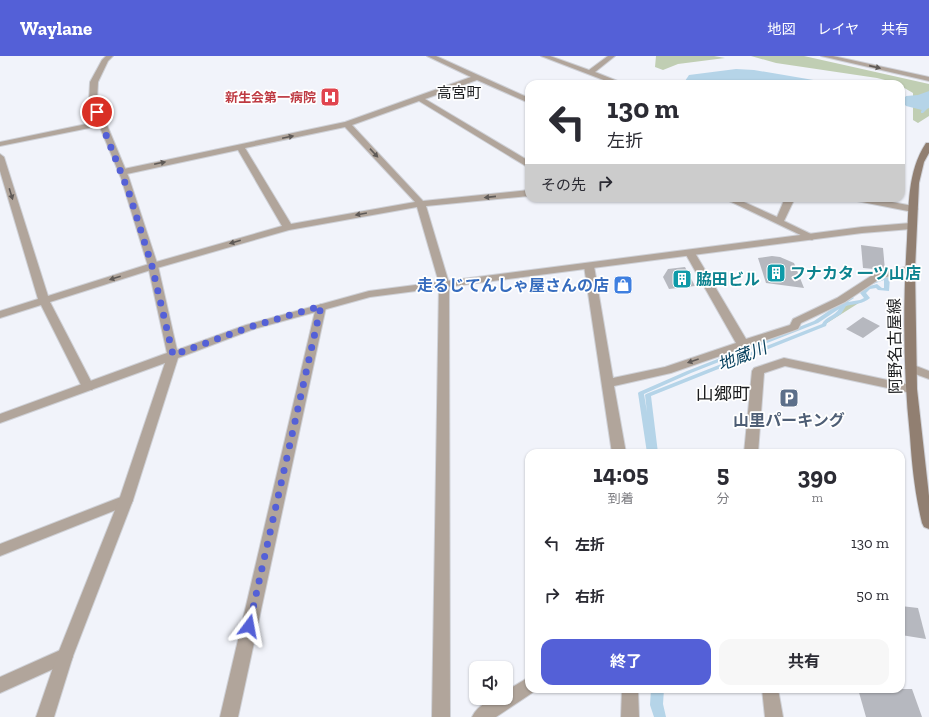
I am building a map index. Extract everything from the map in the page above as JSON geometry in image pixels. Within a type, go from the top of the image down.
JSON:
[{"type":"main road","name":"阿野名古屋線","points":[[929,146],[920,162],[915,183],[911,226],[910,269],[911,390],[929,523]]},
{"type":"street","points":[[45,717],[65,656],[126,500],[173,355],[152,266],[122,172],[100,123],[93,101],[94,82],[105,60],[110,56]]},
{"type":"street","points":[[430,56],[525,99]]},
{"type":"street","points":[[544,56],[611,80]]},
{"type":"street","points":[[590,72],[612,56]]},
{"type":"street","points":[[824,56],[929,79]]},
{"type":"street","points":[[122,172],[347,124],[479,77]]},
{"type":"street","points":[[420,98],[525,163]]},
{"type":"street","points":[[0,144],[100,123]]},
{"type":"street","points":[[347,124],[421,204],[444,283],[441,717]]},
{"type":"street","points":[[240,146],[288,226]]},
{"type":"street","points":[[0,157],[44,301],[88,387]]},
{"type":"street","points":[[0,315],[152,266],[288,226],[421,204],[525,193]]},
{"type":"street","points":[[737,202],[812,237]]},
{"type":"street","points":[[780,222],[788,202]]},
{"type":"street","points":[[877,202],[913,209]]},
{"type":"street","points":[[0,419],[250,327],[321,306],[369,294],[444,283],[589,266],[862,230],[911,226]]},
{"type":"street","points":[[690,253],[743,344]]},
{"type":"street","points":[[589,266],[618,449]]},
{"type":"street","points":[[609,383],[667,370],[794,327],[797,321],[841,300],[878,276],[910,269]]},
{"type":"street","points":[[229,717],[321,306]]},
{"type":"street","points":[[751,449],[758,371],[784,362],[911,390]]},
{"type":"street","points":[[911,368],[929,375]]},
{"type":"street","points":[[0,550],[126,500]]},
{"type":"street","points":[[0,685],[65,656]]},
{"type":"street","points":[[481,717],[525,688]]},
{"type":"street","points":[[630,693],[630,717]]},
{"type":"street","points":[[771,693],[774,717]]},
{"type":"green space","points":[[656,56],[714,56],[725,58],[678,64],[663,70],[655,67]]},
{"type":"green space","points":[[751,56],[804,56],[929,84],[929,116],[918,123],[913,120],[913,93],[905,88],[905,80],[885,80],[776,63]]},
{"type":"green space","points":[[862,301],[824,325],[825,322],[839,313],[842,307]]},
{"type":"water","points":[[736,69],[754,70],[813,80],[686,80],[689,75]]},
{"type":"building","points":[[861,245],[883,248],[885,270],[863,268]]},
{"type":"building","name":"フナカタ 一ツ山店","points":[[772,256],[780,257],[794,263],[804,288],[766,283],[758,258]]},
{"type":"building","name":"脇田ビル","points":[[685,267],[695,286],[669,289],[663,277],[668,269]]},
{"type":"building","points":[[863,317],[880,326],[863,338],[846,329]]},
{"type":"building","points":[[905,606],[918,608],[926,639],[905,636]]},
{"type":"building","points":[[905,689],[912,689],[922,717],[866,717],[859,693],[905,693]]},
{"type":"waterway","points":[[914,101],[922,103],[929,98]]},
{"type":"waterway","name":"地蔵川","points":[[922,112],[929,105]]},
{"type":"waterway","name":"地蔵川","points":[[655,449],[648,395],[824,325],[825,322],[839,313],[844,305],[862,301],[867,298],[863,293],[868,288],[877,286],[880,289],[887,290],[887,277],[873,282]]},
{"type":"waterway","points":[[649,449],[641,393],[689,372],[816,322],[851,298]]},
{"type":"waterway","name":"地蔵川","points":[[655,693],[654,705],[658,717]]},
{"type":"waterway","name":"地蔵川","points":[[660,693],[659,704],[662,717]]},
{"type":"place","name":"新生会第一病院","points":[[330,97]]},
{"type":"place","name":"フナカタ 一ツ山店","points":[[776,273]]},
{"type":"place","name":"脇田ビル","points":[[682,279]]},
{"type":"place","name":"走るじてんしゃ屋さんの店","points":[[623,285]]},
{"type":"place","name":"山里パーキング","points":[[789,398]]},
{"type":"district","name":"高宮町","points":[[459,93]]},
{"type":"district","name":"山郷町","points":[[723,394]]},
{"type":"route","points":[[97,112],[100,123],[122,172],[152,266],[173,355],[250,327],[321,306],[249,626]]}]
